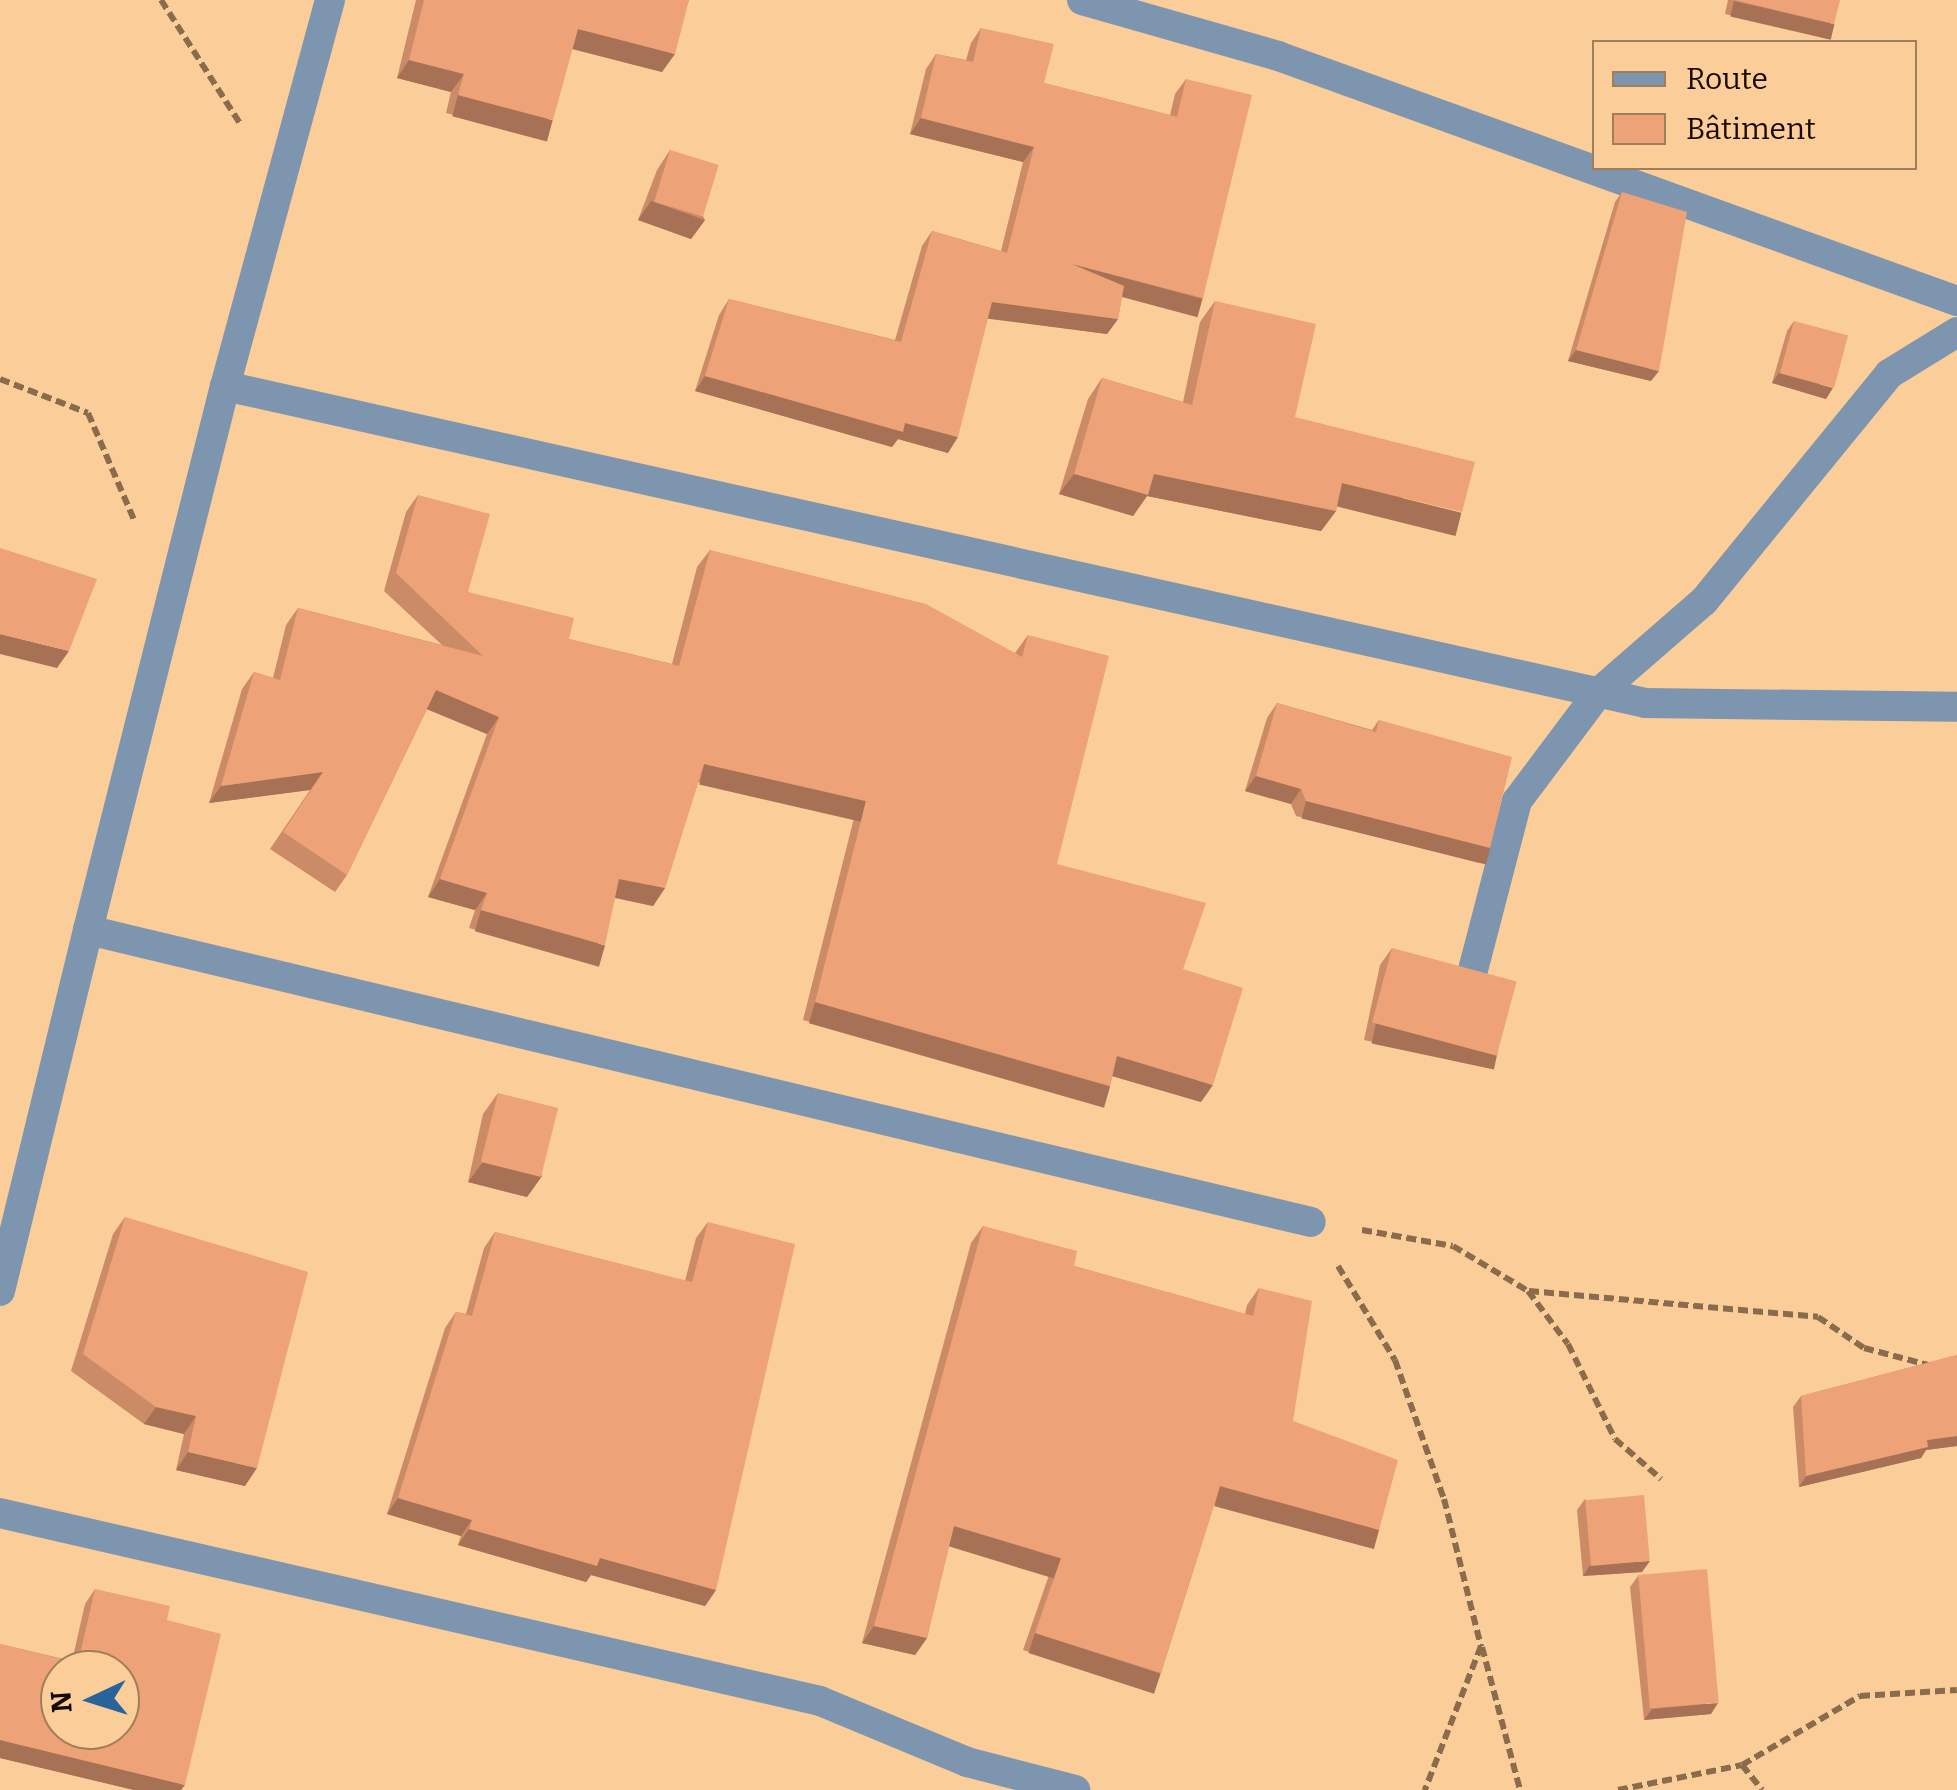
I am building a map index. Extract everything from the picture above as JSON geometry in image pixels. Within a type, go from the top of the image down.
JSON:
[{"type":"street","points":[[0,1291],[225,386],[330,0]]},
{"type":"street","points":[[1082,0],[1278,56],[1592,169]]},
{"type":"street","points":[[1594,170],[1957,301]]},
{"type":"street","points":[[1473,970],[1517,801],[1598,693],[1704,601],[1889,374],[1957,332]]},
{"type":"street","points":[[225,386],[1644,703],[1957,707]]},
{"type":"street","points":[[88,930],[1312,1222]]},
{"type":"street","points":[[0,1513],[820,1701],[967,1762],[1074,1790]]},
{"type":"path","points":[[161,0],[277,194]]},
{"type":"path","points":[[0,380],[88,413],[141,542]]},
{"type":"path","points":[[1312,1222],[1454,1246],[1528,1291],[1568,1344],[1615,1439],[1662,1479]]},
{"type":"path","points":[[1312,1222],[1395,1360],[1444,1499],[1520,1790]]},
{"type":"path","points":[[1528,1291],[1818,1317],[1864,1348],[1943,1366]]},
{"type":"path","points":[[1425,1790],[1481,1646]]},
{"type":"path","points":[[1618,1790],[1742,1765],[1860,1696],[1957,1690]]},
{"type":"path","points":[[1742,1765],[1762,1790]]},
{"type":"building","points":[[424,0],[689,0],[675,54],[578,29],[553,120],[458,95],[464,74],[409,60]]},
{"type":"building","points":[[1734,0],[1840,0],[1834,24]]},
{"type":"building","points":[[981,28],[1054,44],[1044,83],[1177,117],[1186,79],[1252,95],[1203,298],[1072,264],[1124,286],[1118,319],[992,302],[958,437],[905,423],[903,432],[705,376],[729,299],[901,342],[932,231],[1007,253],[1034,147],[921,118],[936,54],[973,62]]},
{"type":"building","points":[[670,150],[719,165],[703,217],[654,202]]},
{"type":"building","points":[[1622,192],[1687,212],[1659,371],[1576,350]]},
{"type":"building","points":[[1215,301],[1316,324],[1295,417],[1475,462],[1462,512],[1342,483],[1336,511],[1154,474],[1148,495],[1074,474],[1102,378],[1192,405]]},
{"type":"building","points":[[1794,321],[1848,335],[1834,388],[1780,373]]},
{"type":"building","points":[[418,495],[490,514],[468,592],[574,618],[569,639],[679,666],[710,550],[926,604],[1022,657],[1028,635],[1109,656],[1057,864],[1206,903],[1183,969],[1243,988],[1213,1085],[1117,1056],[1110,1086],[815,1002],[866,801],[704,764],[665,888],[619,879],[605,945],[481,910],[487,893],[440,879],[499,717],[436,690],[347,875],[283,832],[323,772],[221,786],[254,672],[280,680],[298,608],[483,656],[396,573]]},
{"type":"building","points":[[0,548],[97,579],[69,651],[0,634]]},
{"type":"building","points":[[1277,703],[1376,732],[1379,720],[1512,757],[1490,848],[1306,801],[1301,789],[1256,776]]},
{"type":"building","points":[[1392,948],[1517,981],[1497,1056],[1372,1022]]},
{"type":"building","points":[[498,1093],[558,1108],[541,1177],[481,1162]]},
{"type":"building","points":[[125,1217],[308,1272],[257,1468],[188,1452],[196,1416],[156,1407],[83,1354]]},
{"type":"building","points":[[708,1222],[795,1244],[716,1590],[600,1558],[597,1566],[469,1529],[472,1520],[398,1498],[456,1312],[472,1316],[495,1232],[692,1282]]},
{"type":"building","points":[[983,1226],[1077,1251],[1074,1266],[1253,1316],[1259,1288],[1312,1301],[1293,1421],[1398,1460],[1379,1530],[1220,1486],[1161,1673],[1035,1633],[1061,1558],[954,1526],[927,1638],[874,1626]]},
{"type":"building","points":[[1957,1355],[1957,1436],[1927,1440],[1928,1447],[1806,1476],[1801,1396]]},
{"type":"building","points":[[1644,1495],[1650,1561],[1591,1566],[1585,1500]]},
{"type":"building","points":[[1707,1569],[1719,1702],[1650,1709],[1638,1575]]},
{"type":"building","points":[[95,1589],[170,1606],[167,1620],[221,1634],[185,1785],[41,1750],[140,1750],[140,1650],[81,1650]]},
{"type":"building","points":[[0,1644],[40,1654],[40,1750],[0,1740]]}]
